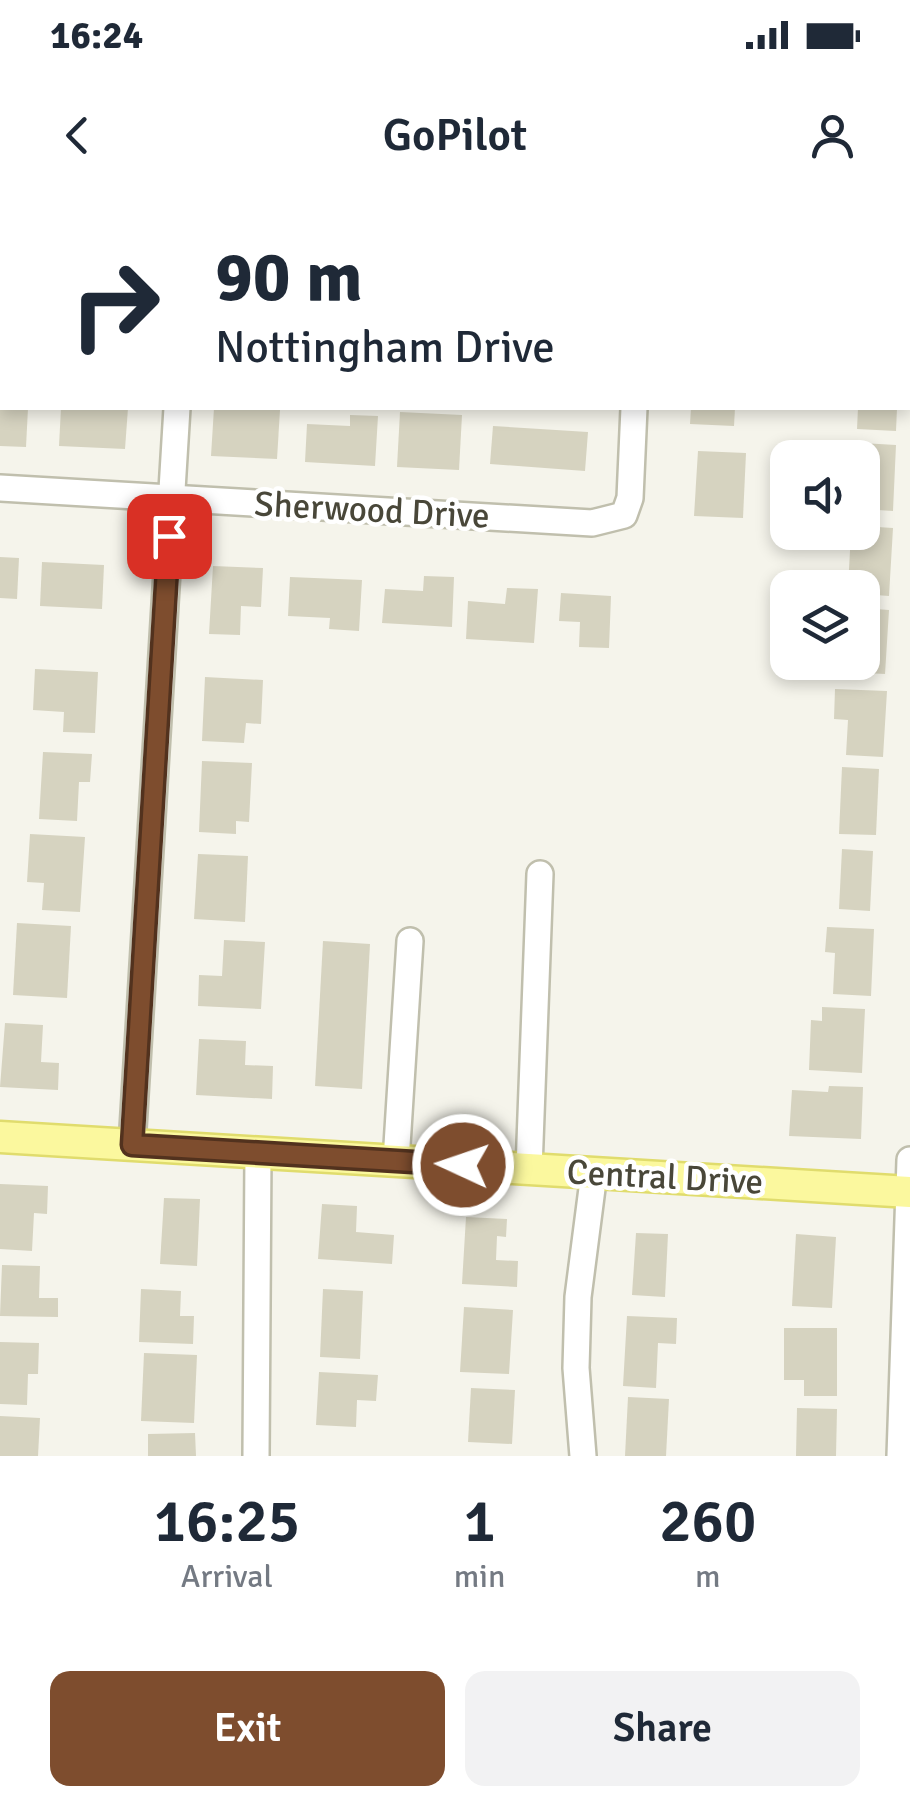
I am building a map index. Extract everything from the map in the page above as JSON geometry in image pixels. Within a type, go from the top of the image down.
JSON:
[{"type":"main road","name":"Central Drive","points":[[0,1137],[909,1192]]},
{"type":"street","points":[[132,1145],[177,410]]},
{"type":"street","name":"Sherwood Drive","points":[[0,488],[592,523],[624,515],[630,498],[634,410]]},
{"type":"street","points":[[529,1169],[540,874]]},
{"type":"street","points":[[396,1161],[410,940]]},
{"type":"street","points":[[256,1456],[258,1152]]},
{"type":"street","points":[[900,1456],[910,1160]]},
{"type":"street","points":[[584,1456],[576,1368],[578,1297],[594,1173]]},
{"type":"building","points":[[0,410],[28,410],[26,447],[0,446]]},
{"type":"building","points":[[61,410],[128,410],[125,449],[59,446]]},
{"type":"building","points":[[214,410],[280,410],[277,459],[211,456]]},
{"type":"building","points":[[691,410],[735,410],[734,426],[690,424]]},
{"type":"building","points":[[858,410],[897,410],[896,431],[857,429]]},
{"type":"building","points":[[400,412],[462,415],[459,470],[397,467]]},
{"type":"building","points":[[350,415],[378,416],[375,466],[305,462],[307,424],[350,426]]},
{"type":"building","points":[[493,426],[588,432],[585,471],[490,464]]},
{"type":"building","points":[[880,444],[896,445],[893,511],[880,510]]},
{"type":"building","points":[[698,451],[746,453],[743,518],[694,516]]},
{"type":"building","points":[[880,527],[893,528],[889,596],[880,595],[880,570],[849,570],[850,550],[880,550]]},
{"type":"building","points":[[0,557],[19,558],[17,599],[0,598]]},
{"type":"building","points":[[42,562],[104,565],[102,609],[40,606]]},
{"type":"building","points":[[213,566],[263,568],[261,607],[241,606],[240,635],[209,634]]},
{"type":"building","points":[[424,576],[454,577],[452,627],[382,623],[385,589],[423,591]]},
{"type":"building","points":[[290,577],[362,580],[359,631],[329,629],[330,618],[288,616]]},
{"type":"building","points":[[507,588],[538,589],[534,643],[466,639],[468,601],[505,604]]},
{"type":"building","points":[[561,593],[611,596],[609,648],[579,647],[580,622],[559,621]]},
{"type":"building","points":[[880,609],[889,610],[885,674],[880,674]]},
{"type":"building","points":[[35,669],[98,672],[95,733],[63,732],[64,712],[33,710]]},
{"type":"building","points":[[205,677],[263,680],[261,724],[246,723],[244,743],[202,741]]},
{"type":"building","points":[[835,689],[887,691],[883,757],[846,755],[848,720],[834,719]]},
{"type":"building","points":[[43,752],[92,754],[90,782],[79,782],[77,821],[39,819]]},
{"type":"building","points":[[202,761],[252,763],[249,822],[236,821],[236,834],[199,832]]},
{"type":"building","points":[[842,767],[879,769],[876,835],[839,834]]},
{"type":"building","points":[[30,834],[85,837],[80,912],[42,910],[44,883],[27,882]]},
{"type":"building","points":[[842,849],[873,851],[870,911],[839,909]]},
{"type":"building","points":[[198,854],[248,856],[245,922],[194,919]]},
{"type":"building","points":[[17,923],[71,926],[67,998],[13,995]]},
{"type":"building","points":[[827,927],[874,929],[871,996],[833,994],[835,953],[825,952]]},
{"type":"building","points":[[224,940],[265,942],[261,1009],[198,1006],[199,975],[222,976]]},
{"type":"building","points":[[323,941],[370,944],[362,1089],[315,1086]]},
{"type":"building","points":[[822,1007],[865,1009],[862,1073],[809,1070],[811,1020],[822,1021]]},
{"type":"building","points":[[5,1023],[43,1025],[41,1062],[59,1063],[58,1090],[0,1087]]},
{"type":"building","points":[[199,1039],[246,1041],[245,1065],[273,1066],[272,1099],[196,1095]]},
{"type":"building","points":[[829,1086],[863,1087],[861,1139],[789,1136],[792,1090],[828,1092]]},
{"type":"building","points":[[0,1184],[48,1186],[47,1214],[34,1213],[32,1251],[0,1249]]},
{"type":"building","points":[[164,1198],[200,1199],[197,1266],[160,1264]]},
{"type":"building","points":[[322,1204],[357,1206],[356,1232],[394,1235],[392,1264],[318,1259]]},
{"type":"building","points":[[466,1217],[507,1219],[506,1237],[497,1236],[496,1260],[518,1261],[517,1287],[462,1284]]},
{"type":"building","points":[[636,1233],[668,1234],[665,1297],[632,1295]]},
{"type":"building","points":[[796,1234],[836,1237],[832,1308],[792,1306]]},
{"type":"building","points":[[2,1265],[40,1266],[39,1298],[58,1298],[58,1317],[0,1316]]},
{"type":"building","points":[[141,1289],[181,1291],[180,1316],[194,1316],[193,1344],[139,1342]]},
{"type":"building","points":[[323,1289],[363,1291],[360,1359],[320,1357]]},
{"type":"building","points":[[464,1307],[513,1310],[509,1374],[460,1372]]},
{"type":"building","points":[[627,1316],[677,1318],[676,1344],[658,1343],[656,1388],[623,1386]]},
{"type":"building","points":[[784,1328],[837,1328],[837,1396],[804,1396],[804,1380],[784,1380]]},
{"type":"building","points":[[0,1342],[39,1343],[38,1374],[28,1374],[27,1405],[0,1404]]},
{"type":"building","points":[[144,1353],[197,1355],[194,1423],[141,1421]]},
{"type":"building","points":[[319,1372],[378,1375],[376,1401],[357,1400],[356,1427],[316,1425]]},
{"type":"building","points":[[471,1388],[515,1390],[512,1444],[468,1442]]},
{"type":"building","points":[[628,1397],[669,1399],[666,1456],[625,1456]]},
{"type":"building","points":[[797,1408],[837,1409],[836,1456],[796,1456]]},
{"type":"building","points":[[0,1416],[40,1418],[38,1456],[0,1456]]},
{"type":"building","points":[[195,1433],[196,1456],[148,1456],[148,1434]]},
{"type":"route","points":[[169,536],[132,1145],[463,1165]]}]
